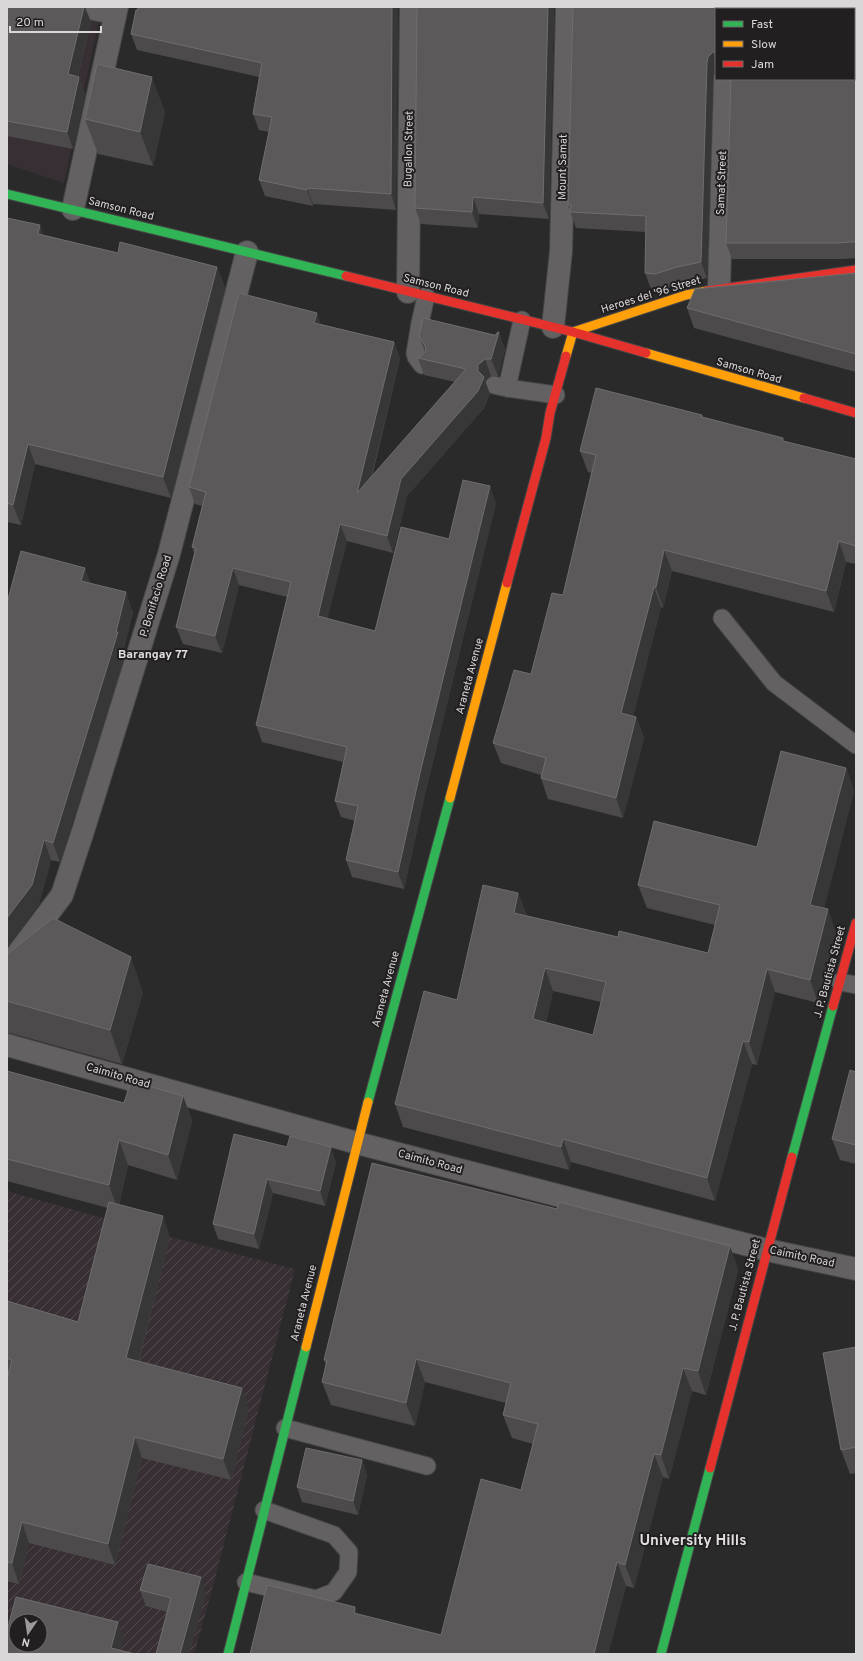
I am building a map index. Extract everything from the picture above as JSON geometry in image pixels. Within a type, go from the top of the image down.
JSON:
[{"type":"main road","name":"Samson Road","points":[[7,194],[563,330],[856,413]]},
{"type":"main road","name":"Heroes del '96 Street","points":[[563,330],[686,295],[719,288],[856,270]]},
{"type":"main road","name":"Araneta Avenue","points":[[228,1654],[357,1143],[544,446],[556,395],[563,330]]},
{"type":"main road","name":"J. P. Bautista Street","points":[[661,1654],[767,1250],[848,983],[856,923]]},
{"type":"street","name":"Bugallon Street","points":[[411,7],[417,294]]},
{"type":"street","name":"Mount Samat","points":[[563,330],[561,251],[567,7]]},
{"type":"street","points":[[72,209],[116,11]]},
{"type":"street","name":"Samat Street","points":[[719,288],[725,80]]},
{"type":"street","name":"P. Bonifacio Road","points":[[7,968],[62,894],[67,880],[169,554],[248,252]]},
{"type":"street","name":"Caimito Road","points":[[7,1045],[357,1143],[767,1250],[856,1269]]},
{"type":"lane","points":[[71,7],[116,11]]},
{"type":"lane","points":[[417,294],[420,323],[415,353],[422,365]]},
{"type":"lane","points":[[522,320],[500,386],[556,395]]},
{"type":"lane","points":[[722,618],[774,683],[856,745]]},
{"type":"lane","points":[[285,1428],[427,1466]]},
{"type":"lane","points":[[246,1582],[316,1599],[334,1592],[348,1572],[349,1552],[334,1536],[264,1510]]},
{"type":"shaded area","points":[[7,7],[102,7],[64,183],[7,164]]},
{"type":"shaded area","points":[[7,1191],[170,1237],[295,1269],[194,1654],[7,1654]]},
{"type":"building","points":[[7,7],[84,7],[68,74],[79,77],[67,132],[7,121]]},
{"type":"building","points":[[138,7],[392,7],[391,194],[307,188],[307,190],[259,180],[272,117],[253,114],[262,63],[131,34]]},
{"type":"building","points":[[417,7],[548,7],[543,203],[473,197],[472,212],[415,208]]},
{"type":"building","points":[[573,7],[856,7],[856,242],[726,243],[731,80],[855,80],[855,8],[715,8],[715,51],[708,57],[707,63],[701,262],[677,267],[655,274],[645,273],[646,216],[570,212],[571,205],[568,205]]},
{"type":"building","points":[[97,64],[152,77],[140,132],[85,119]]},
{"type":"building","points":[[7,218],[40,225],[38,234],[118,253],[120,242],[217,267],[163,477],[28,444],[13,505],[7,503]]},
{"type":"building","points":[[856,273],[856,354],[687,308],[695,289]]},
{"type":"building","points":[[239,293],[317,313],[314,323],[394,342],[357,493],[466,369],[418,358],[425,352],[426,347],[419,336],[423,318],[494,336],[499,332],[491,359],[485,359],[478,365],[478,371],[484,377],[478,391],[401,479],[387,536],[340,524],[318,616],[375,631],[401,527],[449,539],[463,480],[490,486],[420,773],[398,872],[346,860],[358,806],[335,801],[347,747],[256,725],[291,582],[233,568],[215,636],[176,627],[196,548],[192,547],[206,492],[189,487]]},
{"type":"building","points":[[596,388],[702,415],[702,417],[783,438],[783,441],[856,459],[856,546],[839,541],[826,591],[664,550],[656,587],[654,587],[621,713],[636,717],[616,798],[541,778],[546,758],[493,743],[514,670],[531,674],[552,593],[563,595],[596,455],[580,451]]},
{"type":"building","points":[[21,551],[85,568],[81,581],[126,592],[116,632],[118,632],[53,843],[44,840],[32,885],[7,918],[7,603]]},
{"type":"building","points":[[781,751],[846,768],[810,905],[828,909],[810,980],[767,969],[749,1042],[743,1041],[707,1178],[563,1139],[561,1147],[395,1104],[424,991],[457,1000],[483,885],[518,893],[514,913],[618,937],[619,931],[708,953],[720,905],[638,885],[654,821],[757,847]],"holes":[[[545,968],[606,982],[593,1035],[533,1019]]]},
{"type":"building","points":[[53,918],[131,957],[110,1030],[7,1001],[7,954]]},
{"type":"building","points":[[850,1070],[856,1072],[856,1145],[832,1139]]},
{"type":"building","points":[[7,1071],[124,1103],[131,1081],[183,1096],[168,1155],[119,1140],[109,1185],[7,1159]]},
{"type":"building","points":[[234,1134],[287,1147],[290,1136],[331,1147],[320,1191],[267,1179],[254,1234],[213,1224]]},
{"type":"building","points":[[372,1163],[557,1209],[559,1202],[730,1246],[698,1371],[683,1368],[661,1455],[654,1454],[625,1565],[617,1562],[594,1654],[250,1654],[267,1585],[355,1607],[354,1613],[441,1635],[481,1479],[521,1490],[538,1424],[503,1415],[511,1383],[416,1359],[406,1403],[322,1382],[327,1360],[324,1360]]},
{"type":"building","points":[[109,1202],[163,1216],[126,1358],[242,1388],[223,1459],[135,1437],[108,1544],[22,1522],[12,1563],[7,1562],[7,1379],[12,1360],[7,1358],[7,1301],[78,1322]]},
{"type":"building","points":[[856,1347],[856,1447],[841,1450],[823,1353]]},
{"type":"building","points":[[306,1448],[362,1460],[353,1501],[297,1487]]},
{"type":"building","points":[[148,1564],[201,1577],[180,1654],[156,1654],[171,1598],[140,1590]]},
{"type":"building","points":[[16,1597],[118,1622],[111,1648],[135,1654],[7,1654],[7,1627],[8,1653],[48,1653],[48,1613],[12,1613]]},
{"type":"traffic: fast","points":[[7,194],[346,276]]},
{"type":"traffic: fast","points":[[368,1102],[450,798]]},
{"type":"traffic: fast","points":[[792,1157],[833,1006]]},
{"type":"traffic: fast","points":[[228,1654],[306,1347]]},
{"type":"traffic: fast","points":[[661,1654],[710,1468]]},
{"type":"traffic: slow","points":[[566,356],[573,332],[686,295],[707,291]]},
{"type":"traffic: slow","points":[[646,353],[804,398]]},
{"type":"traffic: slow","points":[[450,798],[507,583]]},
{"type":"traffic: slow","points":[[306,1347],[368,1102]]},
{"type":"traffic: jam","points":[[707,291],[856,270]]},
{"type":"traffic: jam","points":[[346,276],[573,332],[646,353]]},
{"type":"traffic: jam","points":[[507,583],[546,438],[550,413],[566,356]]},
{"type":"traffic: jam","points":[[804,398],[856,413]]},
{"type":"traffic: jam","points":[[833,1006],[856,923]]},
{"type":"traffic: jam","points":[[710,1468],[792,1157]]},
{"type":"district","name":"Barangay 77","points":[[153,655]]},
{"type":"district","name":"University Hills","points":[[693,1541]]}]
